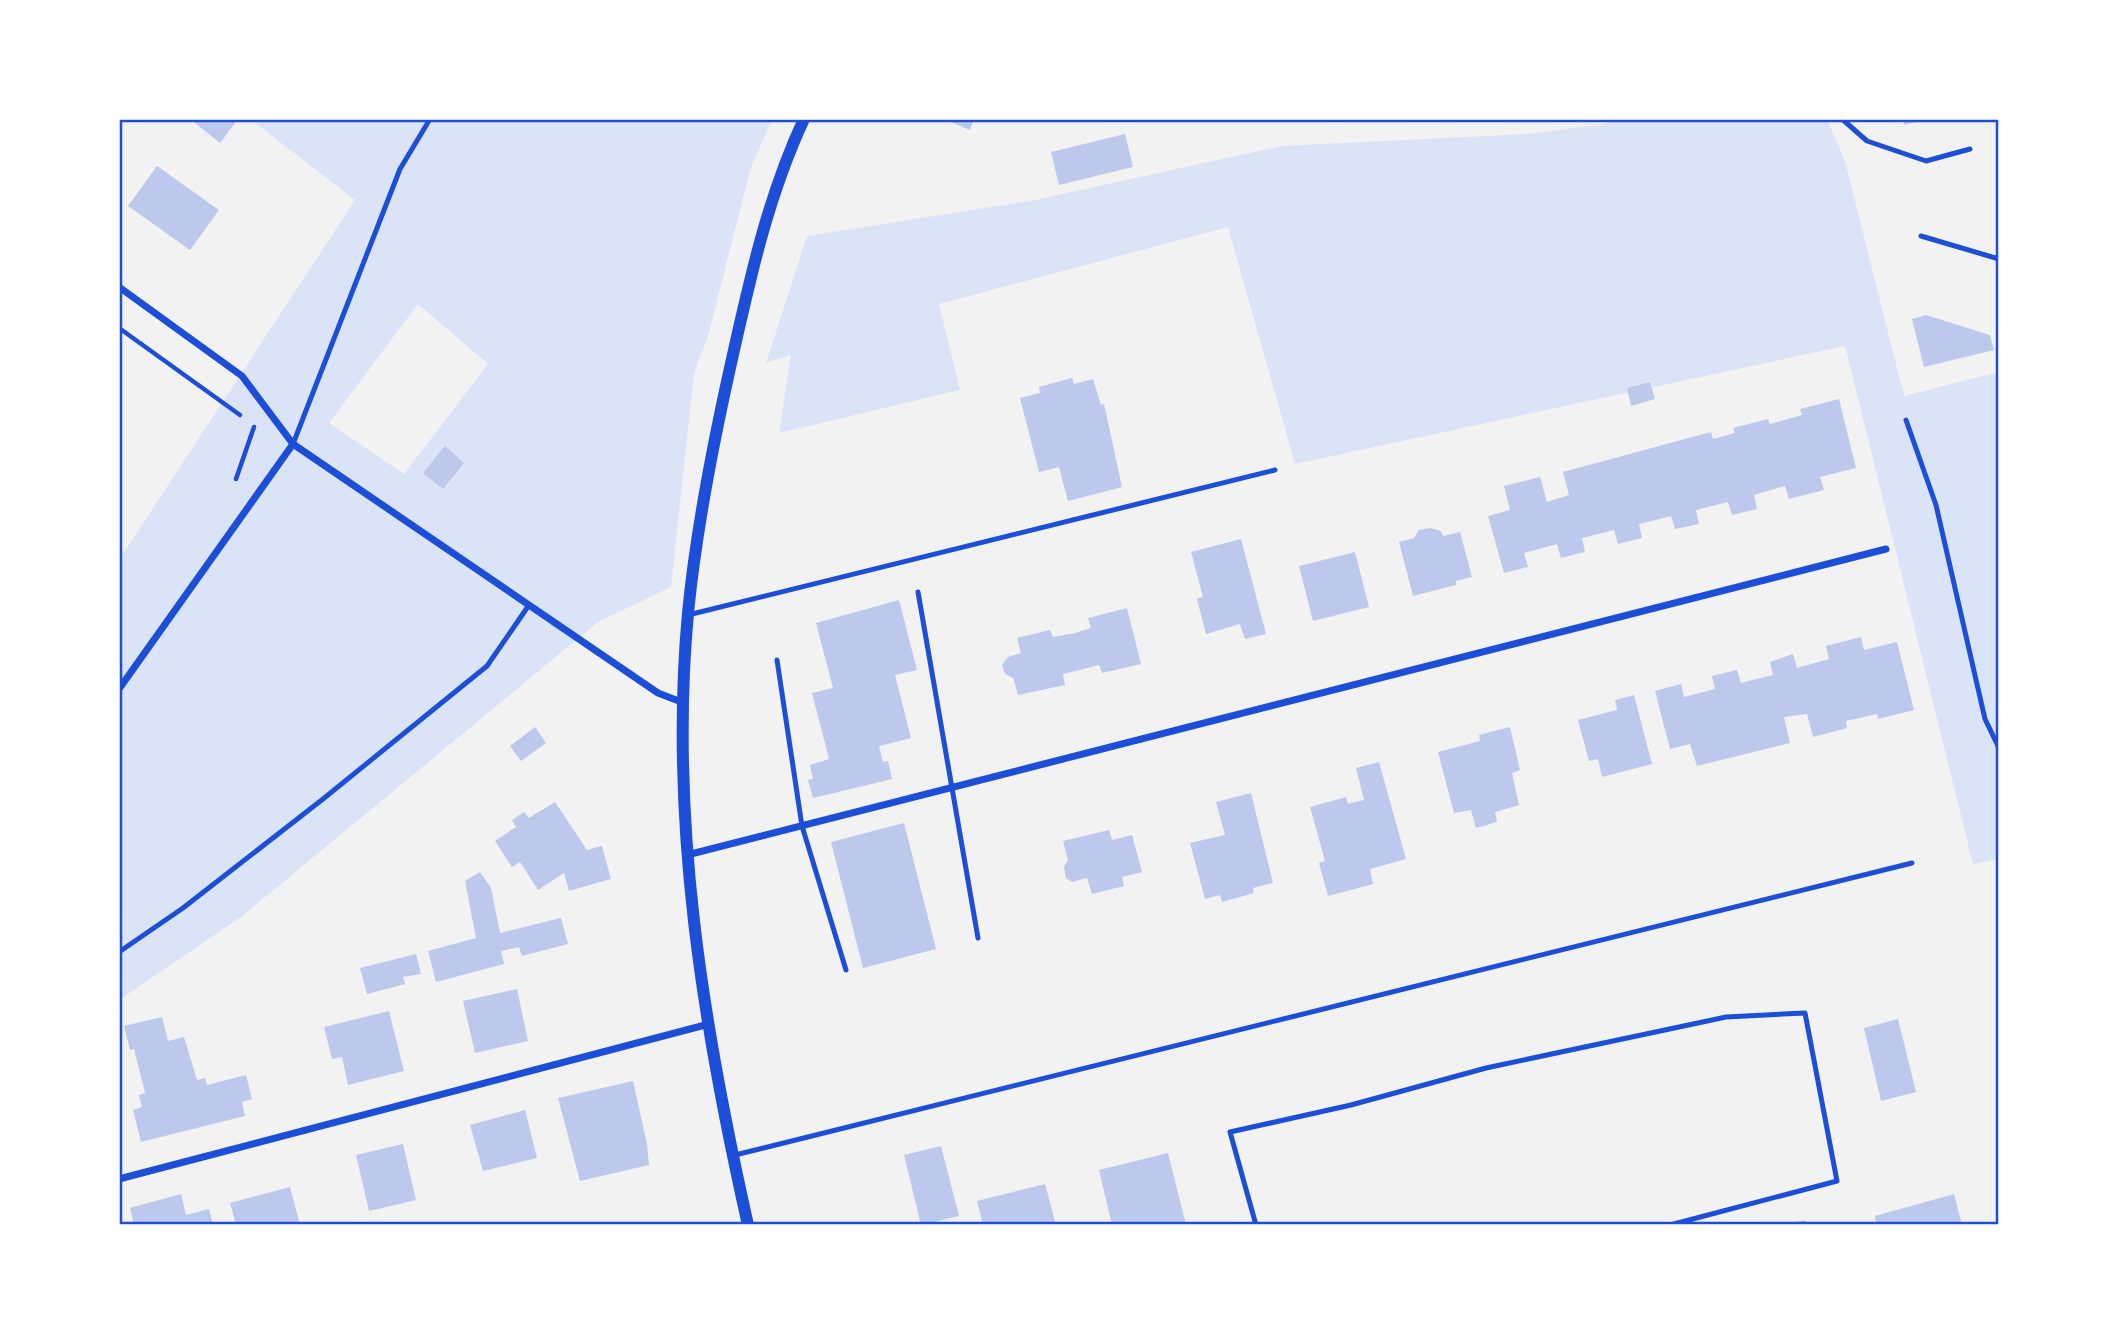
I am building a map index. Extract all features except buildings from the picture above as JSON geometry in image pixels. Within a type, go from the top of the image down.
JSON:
[{"type":"street","points":[[748,1225],[696,952],[687,855],[684,703],[688,615],[706,479],[757,248],[788,152],[804,119]]},
{"type":"street","points":[[119,288],[242,376],[293,444],[658,693],[684,703]]},
{"type":"street","points":[[119,690],[293,444]]},
{"type":"street","points":[[687,855],[1886,548]]},
{"type":"street","points":[[119,1179],[709,1024]]},
{"type":"lane","points":[[293,444],[400,169],[430,119]]},
{"type":"lane","points":[[1842,119],[1867,141],[1926,161],[1970,149]]},
{"type":"lane","points":[[1921,236],[1999,259]]},
{"type":"lane","points":[[1906,420],[1936,505],[1985,719],[1999,748]]},
{"type":"lane","points":[[688,615],[1275,470]]},
{"type":"lane","points":[[918,592],[978,939]]},
{"type":"lane","points":[[119,952],[183,908],[487,666],[528,606]]},
{"type":"lane","points":[[777,660],[802,826],[846,970]]},
{"type":"lane","points":[[735,1155],[1912,863]]},
{"type":"lane","points":[[1256,1225],[1230,1132],[1351,1105],[1486,1068],[1727,1017],[1805,1013],[1837,1181],[1670,1225]]},
{"type":"path","points":[[119,328],[243,417]]},
{"type":"path","points":[[236,479],[254,425]]},
{"type":"shaded area","points":[[250,119],[772,119],[750,170],[709,333],[694,373],[671,587],[598,622],[241,917],[119,1000],[119,560],[355,200]],"holes":[[[418,304],[488,364],[404,474],[329,423]]]},
{"type":"shaded area","points":[[1614,119],[1827,119],[1845,161],[1904,396],[1999,372],[1999,859],[1973,864],[1845,346],[1295,464],[1228,227],[939,304],[960,390],[779,433],[791,355],[766,363],[807,236],[1035,200],[1281,146],[1528,134],[1605,124]]}]
